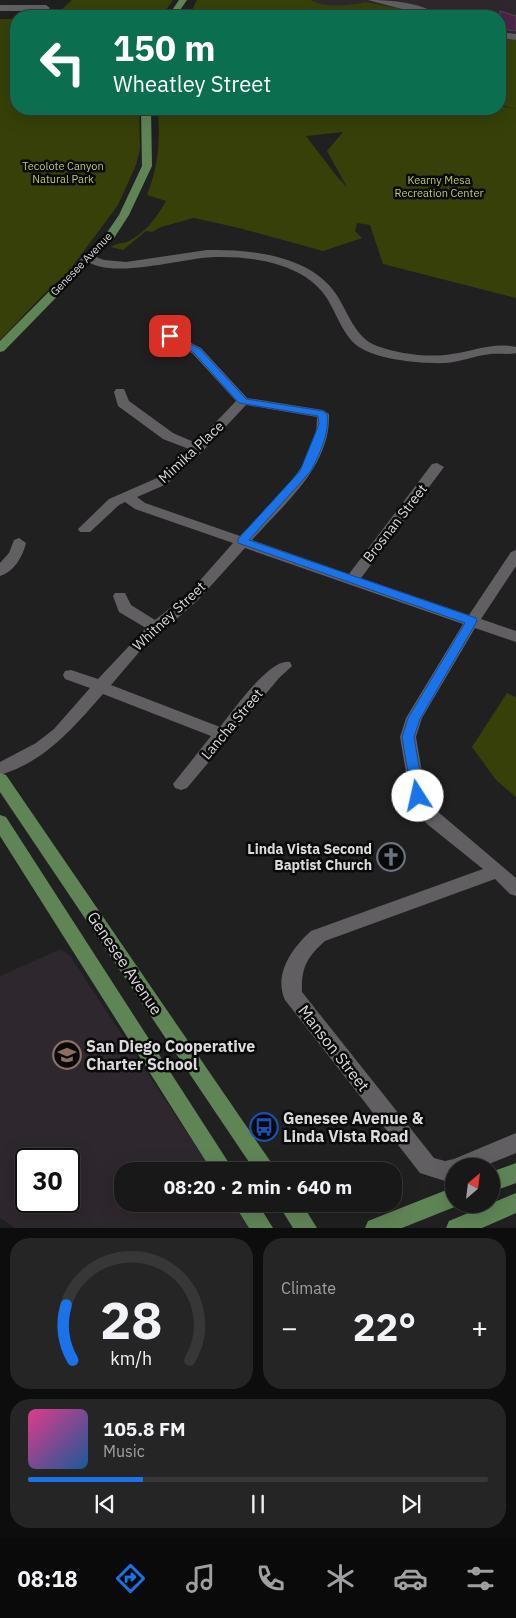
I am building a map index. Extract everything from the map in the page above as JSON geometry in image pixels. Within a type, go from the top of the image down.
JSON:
[{"type":"main road","name":"Genesee Avenue","points":[[0,348],[110,236],[124,215],[147,166],[146,115]]},
{"type":"main road","name":"Genesee Avenue","points":[[0,779],[261,1162]]},
{"type":"main road","name":"Genesee Avenue","points":[[0,822],[218,1162]]},
{"type":"main road","points":[[500,1179],[516,1173]]},
{"type":"main road","points":[[376,1228],[445,1201]]},
{"type":"main road","points":[[456,1228],[516,1203]]},
{"type":"main road","points":[[251,1212],[262,1228]]},
{"type":"main road","points":[[295,1212],[306,1228]]},
{"type":"street","points":[[372,0],[420,10]]},
{"type":"street","points":[[0,8],[46,8]]},
{"type":"street","points":[[88,257],[101,264],[123,266],[144,265],[156,261],[200,254],[225,253],[257,256],[286,264],[310,275],[323,285],[335,300],[359,343],[371,349],[435,359],[453,358],[492,348],[512,350]]},
{"type":"street","points":[[170,336],[197,351],[243,401]]},
{"type":"street","points":[[120,392],[122,403],[160,430],[198,448]]},
{"type":"street","name":"Whitney Street","points":[[0,769],[42,747],[60,733],[99,687],[156,627],[194,597],[304,472],[311,460],[324,424],[323,414],[243,401]]},
{"type":"street","name":"Mimika Place","points":[[85,529],[114,502],[162,481],[198,448],[243,401]]},
{"type":"street","name":"Brosnan Street","points":[[352,579],[437,467]]},
{"type":"street","points":[[128,497],[140,506],[516,637]]},
{"type":"street","points":[[0,571],[16,555],[20,543]]},
{"type":"street","points":[[516,555],[472,621],[414,718],[408,737],[418,796],[423,808],[433,820],[498,871],[516,889]]},
{"type":"street","points":[[120,596],[124,608],[156,627]]},
{"type":"street","name":"Lancha Street","points":[[181,784],[224,735],[273,674],[284,666]]},
{"type":"street","points":[[72,675],[224,735]]},
{"type":"street","name":"Manson Street","points":[[445,1171],[428,1166],[292,994],[291,971],[301,950],[318,936],[498,871]]},
{"type":"street","points":[[480,1158],[516,1143]]},
{"type":"shaded area","points":[[308,0],[516,0],[516,41],[506,40],[506,10],[377,10],[319,5]]},
{"type":"shaded area","name":"San Diego Cooperative Charter School","points":[[61,949],[70,956],[206,1162],[114,1162],[114,1212],[241,1212],[252,1228],[15,1228],[0,1218],[0,976]]},
{"type":"green space","points":[[72,0],[173,0],[166,10],[61,10]]},
{"type":"green space","points":[[197,0],[311,0],[324,5],[340,6],[365,2],[407,10],[192,10]]},
{"type":"green space","name":"Tecolote Canyon Natural Park","points":[[0,19],[10,19],[10,115],[139,115],[140,149],[136,165],[118,205],[69,271],[0,340]]},
{"type":"green space","points":[[506,39],[516,40],[516,109],[506,106]]},
{"type":"green space","name":"Kearny Mesa Recreation Center","points":[[506,107],[516,109],[516,298],[383,264],[370,225],[357,223],[355,231],[362,238],[323,251],[194,218],[161,227],[152,232],[146,231],[123,250],[111,247],[115,244],[129,241],[146,229],[166,201],[147,195],[158,153],[158,115],[506,115]],"holes":[[[343,132],[327,151],[347,187],[338,178],[306,136]]]},
{"type":"green space","points":[[507,693],[516,697],[516,797],[496,780],[472,747]]},
{"type":"building","points":[[506,13],[516,16],[516,31],[506,30]]},
{"type":"place","name":"Linda Vista Second Baptist Church","points":[[391,857]]},
{"type":"place","name":"San Diego Cooperative Charter School","points":[[67,1055]]},
{"type":"place","name":"Genesee Avenue & Linda Vista Road","points":[[264,1127]]},
{"type":"route","points":[[170,336],[197,351],[243,401],[323,414],[324,424],[311,460],[304,472],[242,541],[472,621],[414,718],[408,737],[418,796]]}]
